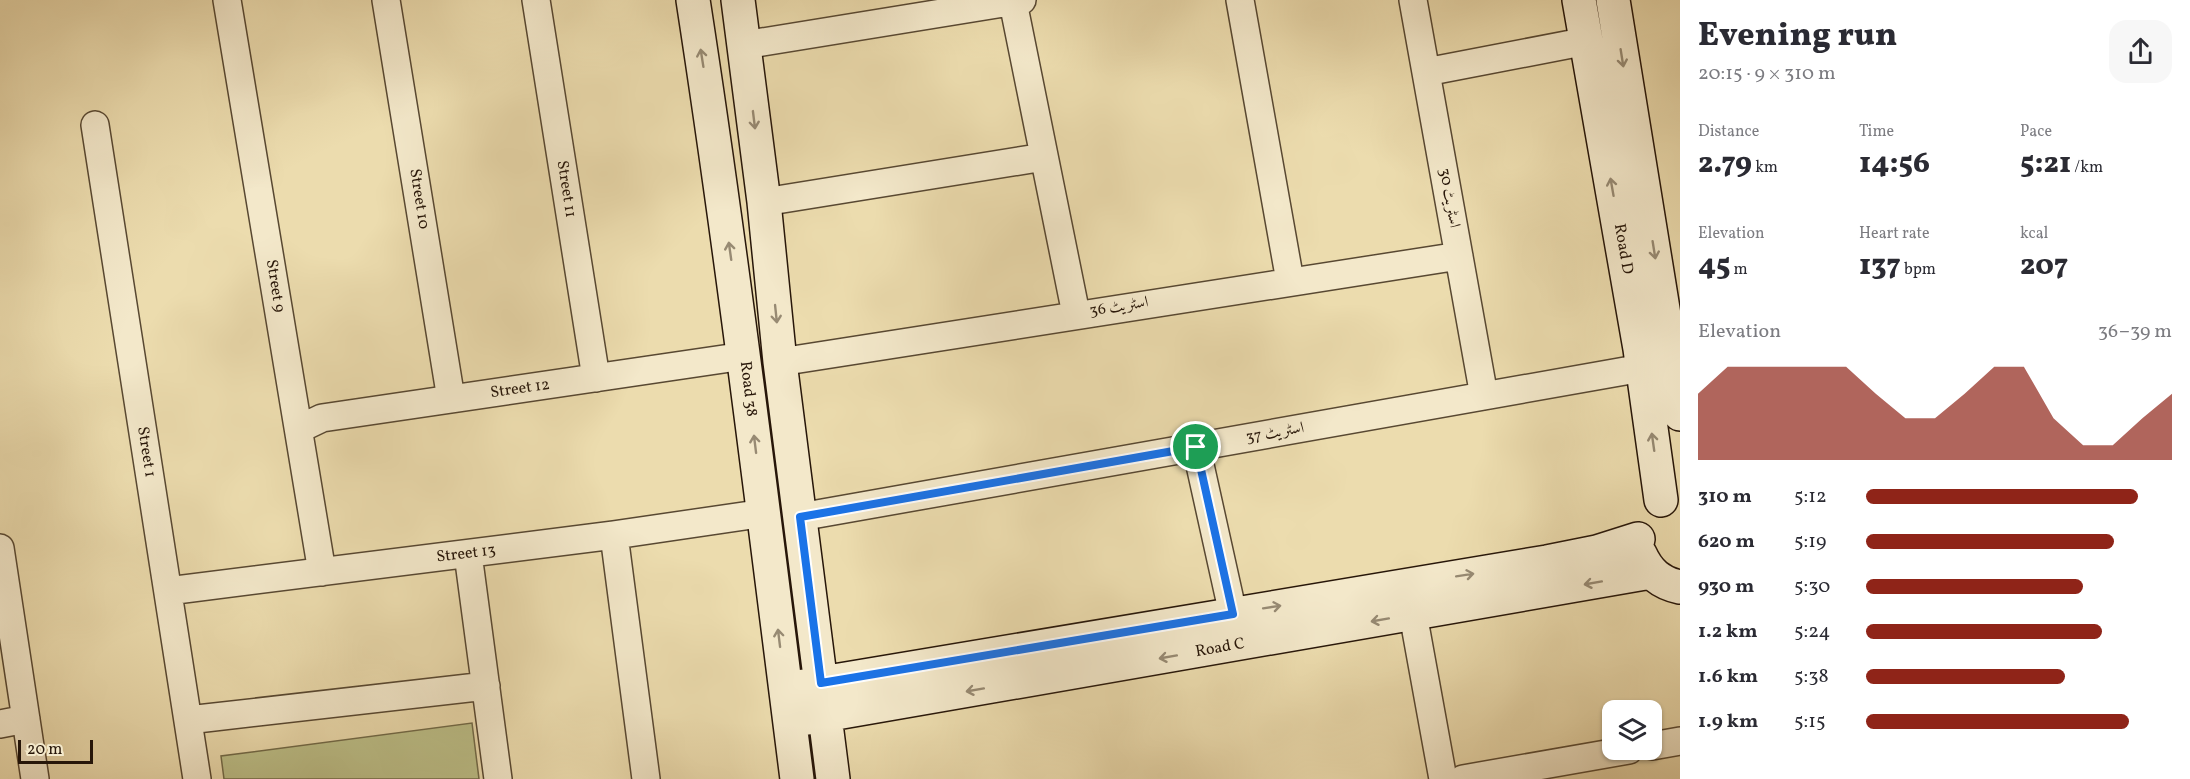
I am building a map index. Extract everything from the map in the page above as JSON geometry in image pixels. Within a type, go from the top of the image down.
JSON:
[{"type":"street","name":"Street 9","points":[[227,0],[322,572]]},
{"type":"street","name":"Street 10","points":[[386,0],[451,399]]},
{"type":"street","name":"Street 11","points":[[536,0],[596,378]]},
{"type":"street","name":"Road 38","points":[[693,0],[744,356],[797,779]]},
{"type":"street","points":[[738,0],[764,202],[780,362],[833,779]]},
{"type":"street","points":[[1240,0],[1290,281]]},
{"type":"street","name":"اسٹریٹ 30","points":[[1413,0],[1484,396]]},
{"type":"street","name":"Road D","points":[[1579,0],[1642,368],[1670,496]]},
{"type":"street","name":"Road D","points":[[1613,0],[1680,414]]},
{"type":"street","points":[[744,45],[1017,1],[1044,157],[1076,314]]},
{"type":"street","points":[[1426,72],[1587,41]]},
{"type":"street","name":"Street 1","points":[[94,124],[197,779]]},
{"type":"street","points":[[764,202],[1044,157]]},
{"type":"street","name":"اسٹریٹ 36","points":[[780,362],[1459,256]]},
{"type":"street","name":"Street 12","points":[[299,429],[322,418],[744,356]]},
{"type":"street","name":"اسٹریٹ 37","points":[[800,517],[1642,368]]},
{"type":"street","points":[[1196,447],[1233,614]]},
{"type":"street","points":[[1670,496],[1648,510],[1641,524],[1638,539],[1642,557],[1651,572],[1669,585],[1680,587]]},
{"type":"street","name":"Street 13","points":[[168,591],[614,536],[764,513]]},
{"type":"street","points":[[614,536],[646,779]]},
{"type":"street","name":"Road C","points":[[786,689],[1547,562],[1597,552],[1638,539]]},
{"type":"street","points":[[468,554],[498,779]]},
{"type":"street","points":[[1,562],[13,722],[35,779]]},
{"type":"street","name":"Road C","points":[[790,721],[1651,572]]},
{"type":"street","points":[[1413,614],[1443,779]]},
{"type":"street","points":[[188,720],[486,686]]},
{"type":"street","points":[[1662,744],[1680,741]]},
{"type":"street","points":[[1463,779],[1602,755]]},
{"type":"green space","points":[[472,723],[479,779],[224,779],[221,756]]},
{"type":"route","points":[[1196,447],[1233,614],[821,683],[800,517],[1196,447]]}]
